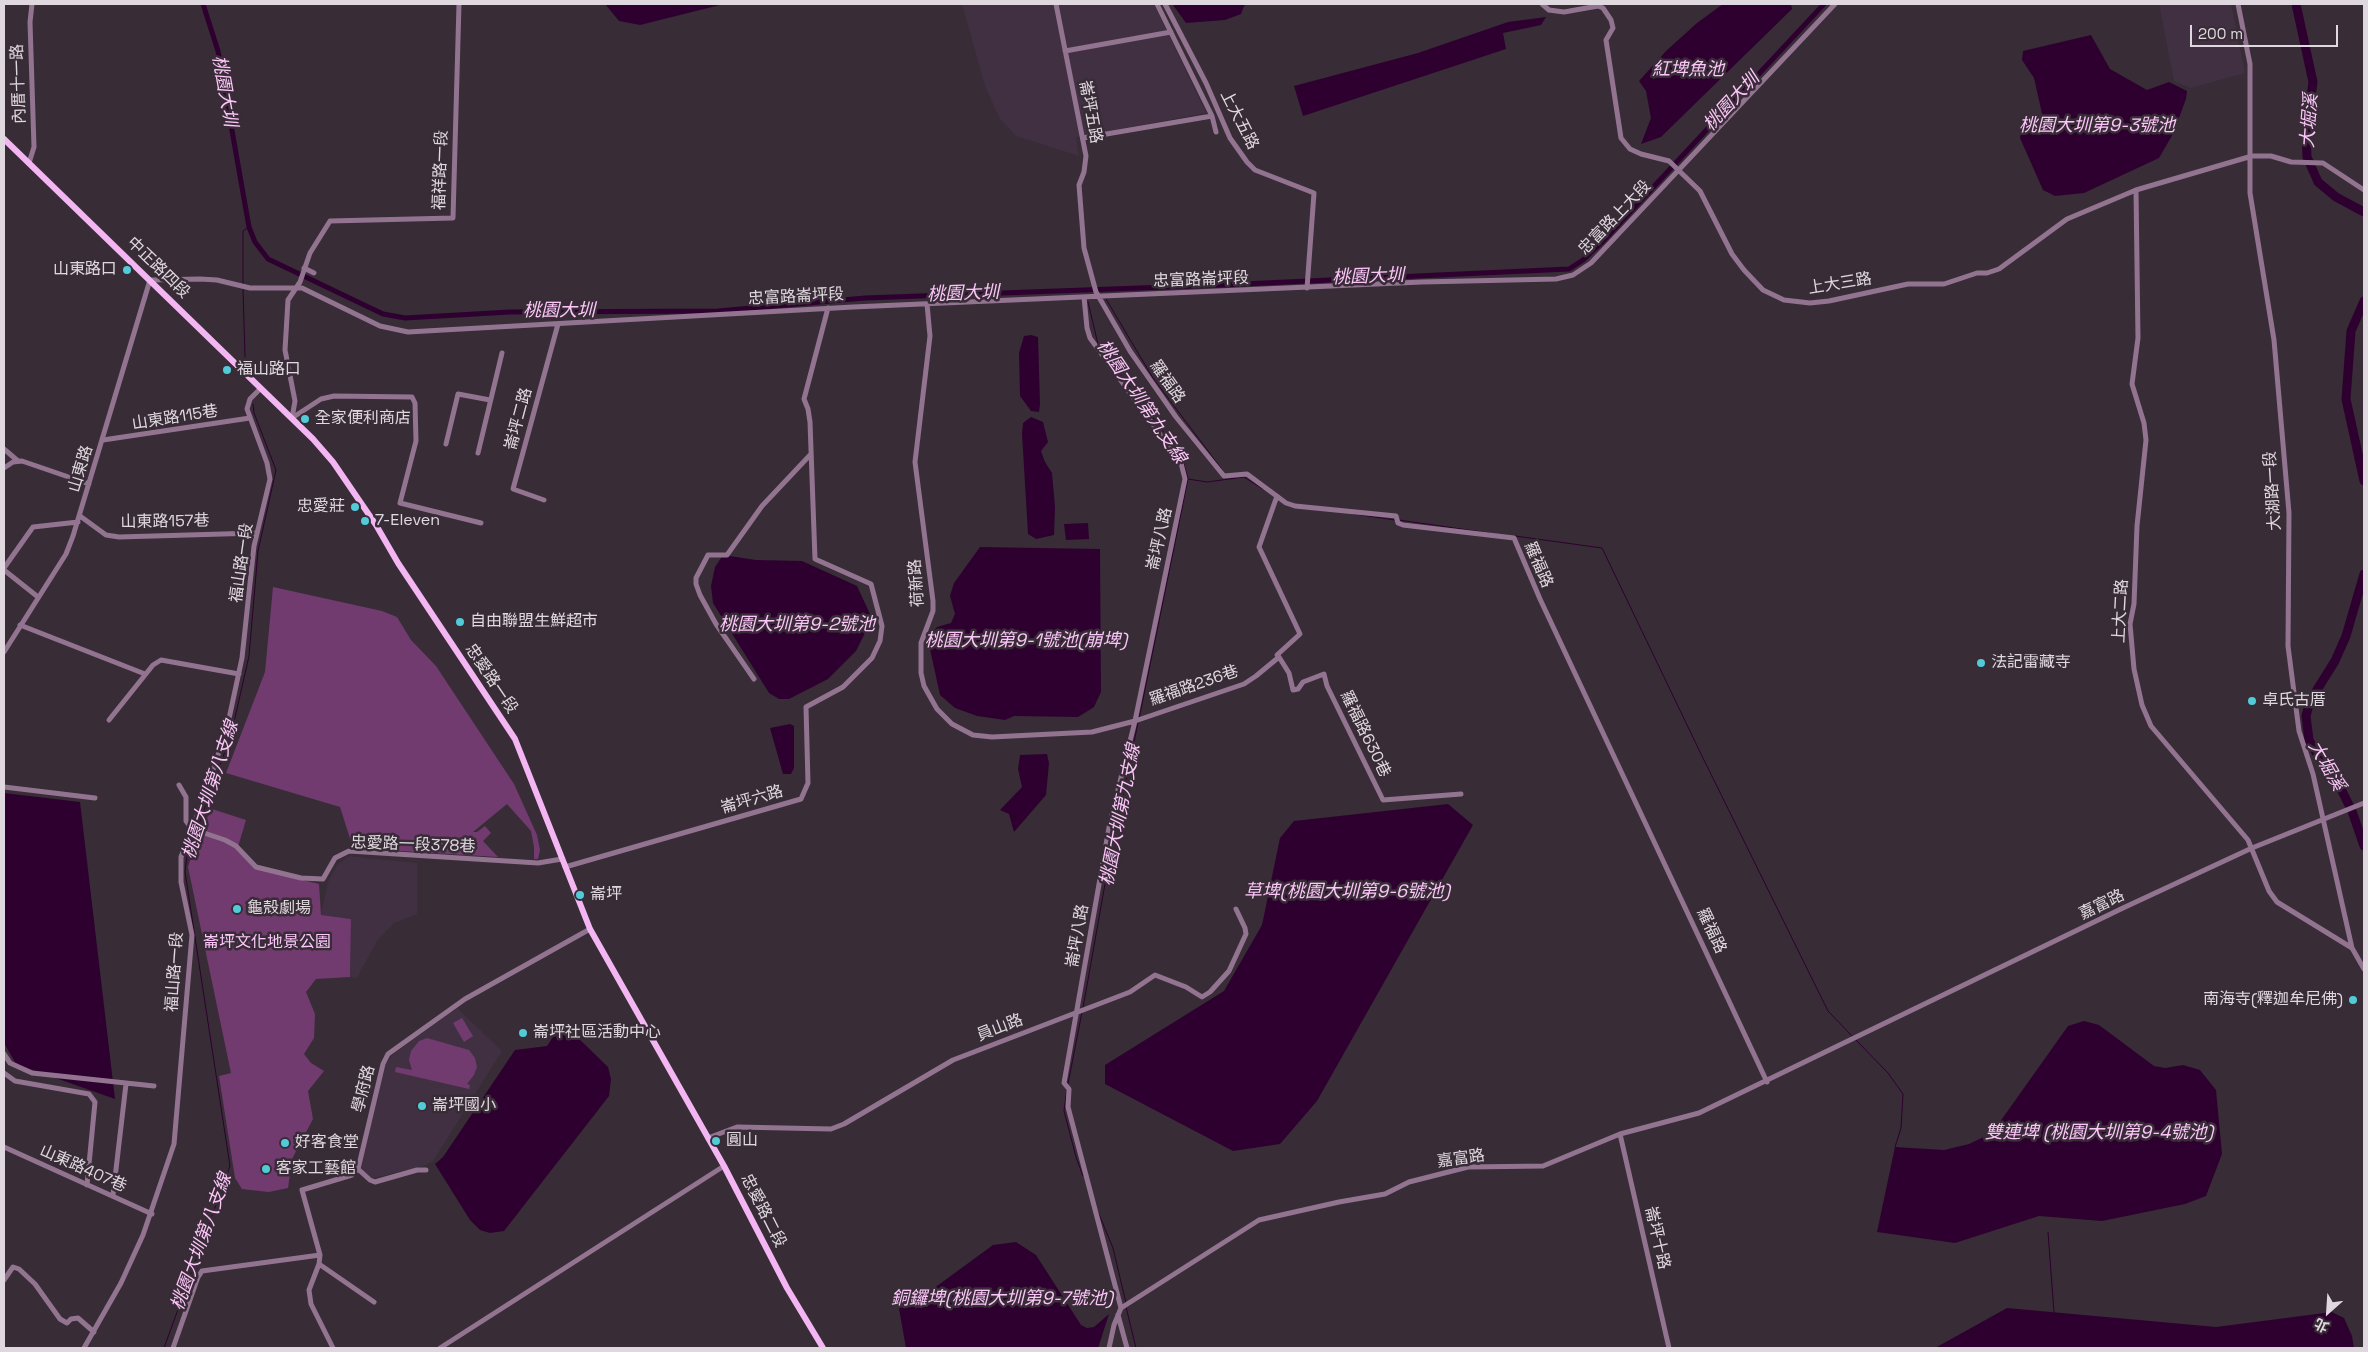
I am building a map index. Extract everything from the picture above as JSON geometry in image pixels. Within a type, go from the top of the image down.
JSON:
[{"type":"main road","name":"中正路四段","points":[[4,139],[292,418]]},
{"type":"main road","name":"忠愛路一段","points":[[292,418],[313,439],[338,469],[515,739],[590,929]]},
{"type":"main road","name":"忠愛路二段","points":[[590,929],[724,1166],[787,1288],[823,1348]]},
{"type":"street","name":"內厝十一路","points":[[29,163],[34,148],[30,22],[32,4]]},
{"type":"street","name":"福祥路一段","points":[[304,270],[310,253],[330,221],[453,218],[459,4]]},
{"type":"street","name":"崙坪五路","points":[[1056,4],[1086,156],[1084,172],[1078,185],[1084,248],[1090,274],[1098,294]]},
{"type":"street","points":[[1157,4],[1212,116],[1216,132]]},
{"type":"street","name":"上大五路","points":[[1165,4],[1206,83],[1230,138],[1247,162],[1255,170],[1314,194],[1308,287]]},
{"type":"street","name":"上大三路","points":[[1542,4],[1549,10],[1564,12],[1598,6],[1603,8],[1613,28],[1606,40],[1621,138],[1630,149],[1641,154],[1669,160],[1700,191],[1732,254],[1744,270],[1762,290],[1773,297],[1794,302],[1829,301],[1908,284],[1944,284],[1950,280],[1999,269],[2067,219],[2136,190],[2252,156]]},
{"type":"street","name":"忠富路上大段","points":[[1308,287],[1556,279],[1573,275],[1592,262],[1835,4]]},
{"type":"street","name":"大湖路一段","points":[[2238,4],[2250,64],[2252,156],[2248,177],[2274,340],[2289,512],[2288,646],[2299,731],[2324,821],[2352,948],[2364,970]]},
{"type":"street","points":[[1065,51],[1171,32]]},
{"type":"street","points":[[1083,138],[1212,116]]},
{"type":"street","points":[[2252,156],[2263,155],[2291,162],[2316,162],[2364,190]]},
{"type":"street","name":"上大二路","points":[[2136,190],[2138,338],[2132,384],[2144,423],[2146,440],[2138,526],[2134,604],[2130,624],[2134,669],[2142,705],[2151,726],[2233,820],[2252,848],[2269,891],[2277,902],[2352,948]]},
{"type":"street","points":[[292,418],[295,400],[286,350],[285,331],[288,300],[300,282],[304,270],[314,273]]},
{"type":"street","name":"忠富路崙坪段","points":[[150,280],[217,280],[245,287],[302,288],[392,330],[408,332],[828,308],[1084,297],[1098,294],[1308,287]]},
{"type":"street","name":"山東路","points":[[4,652],[66,554],[79,519],[150,280]]},
{"type":"street","name":"羅福路","points":[[1098,294],[1130,351],[1176,418],[1224,476],[1240,473],[1247,474],[1277,496],[1296,506],[1514,538],[1540,599],[1767,1082]]},
{"type":"street","name":"崙坪八路","points":[[1084,297],[1087,328],[1090,338],[1181,463],[1185,479],[1135,721],[1110,822],[1064,1083],[1069,1089],[1068,1107],[1121,1308]]},
{"type":"street","name":"荷新路","points":[[927,304],[930,336],[915,462],[933,600],[933,610],[922,643],[921,673],[924,686],[936,709],[952,724],[973,735],[992,738],[1069,734],[1108,729],[1135,721]]},
{"type":"street","name":"崙坪六路","points":[[565,867],[801,799],[808,783],[806,707],[843,687],[872,658],[880,641],[882,626],[871,584],[815,559],[808,409],[804,399],[828,308]]},
{"type":"street","name":"崙坪二路","points":[[544,500],[514,489],[558,324]]},
{"type":"street","points":[[478,453],[502,353]]},
{"type":"street","name":"福山路一段","points":[[84,1348],[121,1283],[152,1214],[174,1144],[192,935],[181,882],[181,858],[195,830],[227,728],[239,674],[257,533],[270,479],[267,464],[247,409],[250,399],[260,388]]},
{"type":"street","points":[[446,444],[458,394],[490,400]]},
{"type":"street","points":[[292,418],[321,399],[334,396],[412,397],[415,403],[416,441],[400,503],[481,523]]},
{"type":"street","name":"山東路115巷","points":[[103,440],[250,418]]},
{"type":"street","points":[[4,449],[18,461],[89,484]]},
{"type":"street","points":[[754,679],[716,624],[700,595],[696,578],[708,555],[727,555],[762,506],[811,454]]},
{"type":"street","points":[[4,468],[18,461]]},
{"type":"street","name":"羅福路236巷","points":[[1135,721],[1244,684],[1279,657],[1276,655],[1300,634],[1259,547],[1277,496]]},
{"type":"street","points":[[38,597],[4,569],[33,527],[79,519]]},
{"type":"street","name":"山東路157巷","points":[[79,519],[106,535],[113,536],[257,533]]},
{"type":"street","points":[[20,625],[145,674]]},
{"type":"street","name":"羅福路630巷","points":[[1279,657],[1289,673],[1293,690],[1298,689],[1302,682],[1324,674],[1383,800],[1461,794]]},
{"type":"street","points":[[109,720],[152,665],[161,660],[239,674]]},
{"type":"street","points":[[178,785],[186,797],[186,821],[195,830]]},
{"type":"street","points":[[4,787],[95,798]]},
{"type":"street","name":"嘉富路","points":[[1121,1308],[1258,1220],[1385,1194],[1409,1182],[1468,1168],[1543,1166],[1620,1134],[1699,1113],[1767,1082],[1915,1007],[2252,848],[2334,817],[2364,803]]},
{"type":"street","name":"忠愛路一段378巷","points":[[195,830],[225,840],[236,846],[256,867],[317,880],[323,879],[335,858],[349,851],[538,863],[562,859]]},
{"type":"street","name":"員山路","points":[[708,1138],[737,1126],[830,1129],[844,1124],[953,1060],[1139,988],[1155,975],[1186,987],[1202,996],[1210,992],[1229,971],[1246,934],[1236,909]]},
{"type":"street","name":"學府路","points":[[358,1169],[383,1064],[388,1054],[465,999],[590,929]]},
{"type":"street","points":[[4,1054],[10,1063],[32,1073],[154,1086]]},
{"type":"street","points":[[4,1073],[15,1081],[89,1094],[94,1102],[87,1185]]},
{"type":"street","points":[[112,1195],[126,1084]]},
{"type":"street","name":"崙坪十路","points":[[1620,1134],[1669,1348]]},
{"type":"street","name":"山東路407巷","points":[[4,1147],[152,1214]]},
{"type":"street","points":[[440,1348],[724,1166]]},
{"type":"street","points":[[332,1348],[309,1297],[311,1281],[319,1264],[320,1256],[302,1190],[352,1176],[358,1169],[375,1182],[417,1170],[426,1170]]},
{"type":"street","points":[[173,1348],[198,1277],[202,1271],[320,1256]]},
{"type":"street","points":[[319,1264],[374,1302]]},
{"type":"street","points":[[4,1280],[13,1267],[19,1269],[34,1284],[60,1319],[67,1324],[71,1319],[78,1318],[94,1332]]},
{"type":"street","points":[[1109,1348],[1121,1308]]},
{"type":"street","points":[[1118,1315],[1127,1348]]},
{"type":"shaded area","points":[[962,4],[1154,4],[1206,113],[1076,137],[1079,156],[1016,136],[1000,119],[985,86]]},
{"type":"shaded area","points":[[2159,4],[2231,4],[2245,73],[2191,88],[2174,81]]},
{"type":"shaded area","points":[[349,856],[417,863],[417,914],[394,923],[377,941],[357,978],[350,977],[351,919],[321,915],[328,882],[337,865]]},
{"type":"shaded area","name":"崙坪國小","points":[[457,1008],[502,1051],[433,1161],[423,1166],[373,1178],[365,1175],[360,1165],[385,1066],[393,1054]]},
{"type":"green space","points":[[273,587],[382,611],[397,617],[411,640],[436,666],[514,784],[537,835],[540,850],[538,859],[534,859],[531,831],[507,804],[473,832],[477,832],[485,826],[491,833],[483,841],[498,857],[353,848],[340,807],[226,773],[265,672]]},
{"type":"green space","name":"崙坪文化地景公園","points":[[212,809],[246,820],[237,850],[254,868],[319,884],[321,915],[351,919],[350,977],[316,979],[306,992],[315,1014],[314,1038],[304,1054],[311,1063],[324,1071],[308,1091],[313,1119],[292,1159],[288,1188],[269,1192],[242,1189],[235,1178],[219,1076],[231,1073],[188,867],[198,834]]},
{"type":"green space","points":[[462,1018],[473,1036],[464,1042],[453,1023]]},
{"type":"green space","points":[[427,1038],[469,1050],[475,1058],[477,1067],[467,1084],[470,1085],[469,1089],[395,1072],[396,1067],[412,1070],[409,1060],[411,1051],[419,1041]]},
{"type":"water","points":[[605,4],[724,4],[640,25],[619,21]]},
{"type":"water","points":[[1168,4],[1248,4],[1244,6],[1241,14],[1225,20],[1186,23],[1173,5]]},
{"type":"water","name":"紅埤魚池","points":[[1723,4],[1791,4],[1792,9],[1661,137],[1641,144],[1651,118],[1646,91],[1639,81],[1666,51],[1697,23]]},
{"type":"water","points":[[1546,17],[1541,25],[1503,33],[1506,49],[1303,116],[1294,86],[1418,53],[1508,22]]},
{"type":"water","name":"桃園大圳第9-3號池","points":[[2091,35],[2110,69],[2147,90],[2169,82],[2187,91],[2186,99],[2173,134],[2159,158],[2084,193],[2055,196],[2043,190],[2020,138],[2021,133],[2041,125],[2043,118],[2034,78],[2022,60],[2023,51]]},
{"type":"water","points":[[1024,336],[1038,337],[1039,412],[1031,411],[1020,396],[1019,353]]},
{"type":"water","points":[[1031,417],[1043,422],[1048,442],[1041,451],[1052,473],[1055,507],[1054,535],[1036,539],[1028,534],[1022,434],[1023,423]]},
{"type":"water","points":[[1088,523],[1089,539],[1066,540],[1064,524]]},
{"type":"water","name":"桃園大圳第9-1號池(崩埤)","points":[[980,547],[1100,549],[1101,692],[1094,707],[1078,717],[1014,716],[1005,720],[977,716],[955,708],[940,695],[930,649],[931,636],[937,627],[951,623],[955,614],[950,596],[954,583]]},
{"type":"water","name":"桃園大圳第9-2號池","points":[[723,555],[756,560],[802,561],[857,586],[870,614],[866,631],[856,651],[828,679],[789,699],[779,699],[769,693],[713,603],[711,586],[715,567]]},
{"type":"water","points":[[790,724],[794,726],[794,768],[791,774],[783,774],[770,728]]},
{"type":"water","points":[[1047,754],[1049,763],[1046,795],[1014,832],[1009,814],[1000,810],[1022,787],[1018,769],[1020,755]]},
{"type":"water","points":[[4,793],[80,802],[115,1099],[16,1064],[4,1043]]},
{"type":"water","name":"草埤(桃園大圳第9-6號池)","points":[[1448,804],[1473,825],[1317,1101],[1280,1144],[1233,1151],[1105,1084],[1105,1065],[1224,991],[1262,925],[1280,838],[1294,821]]},
{"type":"water","name":"雙連埤 (桃園大圳第9-4號池)","points":[[2084,1021],[2099,1025],[2154,1066],[2165,1068],[2183,1065],[2200,1070],[2216,1090],[2222,1154],[2206,1196],[2185,1204],[2102,1221],[2039,1216],[1955,1243],[1877,1232],[1895,1147],[1944,1150],[1969,1144],[1992,1133],[2068,1026]]},
{"type":"water","points":[[573,1033],[608,1067],[611,1079],[609,1096],[504,1231],[490,1233],[480,1230],[470,1220],[435,1164],[443,1157],[515,1050],[547,1046],[553,1037]]},
{"type":"water","name":"銅鑼埤(桃園大圳第9-7號池)","points":[[1016,1242],[1036,1255],[1081,1325],[1087,1328],[1094,1327],[1109,1314],[1098,1348],[906,1348],[898,1303],[911,1305],[993,1245]]},
{"type":"water","points":[[2007,1308],[2216,1327],[2332,1312],[2344,1318],[2352,1336],[2354,1348],[1935,1348]]},
{"type":"waterway","name":"桃園大圳","points":[[203,4],[218,51],[249,227],[255,242],[268,259],[383,314],[405,318],[510,312],[718,311],[865,298],[1221,285],[1569,269],[1583,260],[1603,241],[1824,4]]},
{"type":"waterway","name":"大堀溪","points":[[2296,4],[2313,82],[2306,133],[2307,157],[2318,182],[2336,197],[2364,212]]},
{"type":"waterway","name":"桃園大圳第八支線","points":[[243,285],[243,231],[249,227]]},
{"type":"waterway","name":"桃園大圳第八支線","points":[[243,289],[245,357]]},
{"type":"waterway","points":[[1106,299],[1153,378],[1223,471]]},
{"type":"waterway","name":"大堀溪","points":[[2364,301],[2351,331],[2346,399],[2364,481]]},
{"type":"waterway","name":"桃園大圳第九支線","points":[[1088,302],[1098,344],[1182,457],[1188,479],[1139,719]]},
{"type":"waterway","name":"桃園大圳第八支線","points":[[197,829],[231,735],[249,656],[258,551],[276,470],[254,413],[253,404]]},
{"type":"waterway","points":[[1188,479],[1207,482],[1244,477],[1263,489]]},
{"type":"waterway","points":[[1354,514],[1395,520]]},
{"type":"waterway","points":[[1399,520],[1489,533]]},
{"type":"waterway","points":[[1515,536],[1602,548],[1828,1011],[1853,1037]]},
{"type":"waterway","name":"大堀溪","points":[[2364,574],[2346,636],[2335,661],[2310,701],[2306,716],[2309,740],[2324,766],[2340,787],[2352,811],[2364,846]]},
{"type":"waterway","name":"桃園大圳第九支線","points":[[1083,1008],[1108,867],[1138,723]]},
{"type":"waterway","name":"桃園大圳第八支線","points":[[164,1348],[230,1166],[185,872],[187,856],[196,833]]},
{"type":"waterway","name":"桃園大圳第九支線","points":[[1068,1084],[1082,1012]]},
{"type":"waterway","points":[[1855,1039],[1888,1073],[1903,1094],[1901,1128],[1895,1147]]},
{"type":"waterway","name":"桃園大圳第九支線","points":[[1067,1088],[1064,1111],[1083,1176]]},
{"type":"waterway","name":"桃園大圳第九支線","points":[[1098,1212],[1113,1248],[1126,1303]]},
{"type":"waterway","points":[[2048,1232],[2054,1312]]},
{"type":"waterway","name":"桃園大圳第九支線","points":[[1126,1307],[1136,1348]]},
{"type":"place","name":"山東路口","points":[[127,270]]},
{"type":"place","name":"福山路口","points":[[227,370]]},
{"type":"place","name":"全家便利商店","points":[[305,419]]},
{"type":"place","name":"忠愛莊","points":[[355,507]]},
{"type":"place","name":"7-Eleven","points":[[365,521]]},
{"type":"place","name":"自由聯盟生鮮超市","points":[[460,622]]},
{"type":"place","name":"法記雷藏寺","points":[[1981,663]]},
{"type":"place","name":"卓氏古厝","points":[[2252,701]]},
{"type":"place","name":"崙坪","points":[[580,895]]},
{"type":"place","name":"龜殼劇場","points":[[237,909]]},
{"type":"place","name":"南海寺(釋迦牟尼佛)","points":[[2353,1000]]},
{"type":"place","name":"崙坪社區活動中心","points":[[523,1033]]},
{"type":"place","name":"崙坪國小","points":[[422,1106]]},
{"type":"place","name":"圓山","points":[[716,1141]]},
{"type":"place","name":"好客食堂","points":[[285,1143]]},
{"type":"place","name":"客家工藝館","points":[[266,1169]]}]
